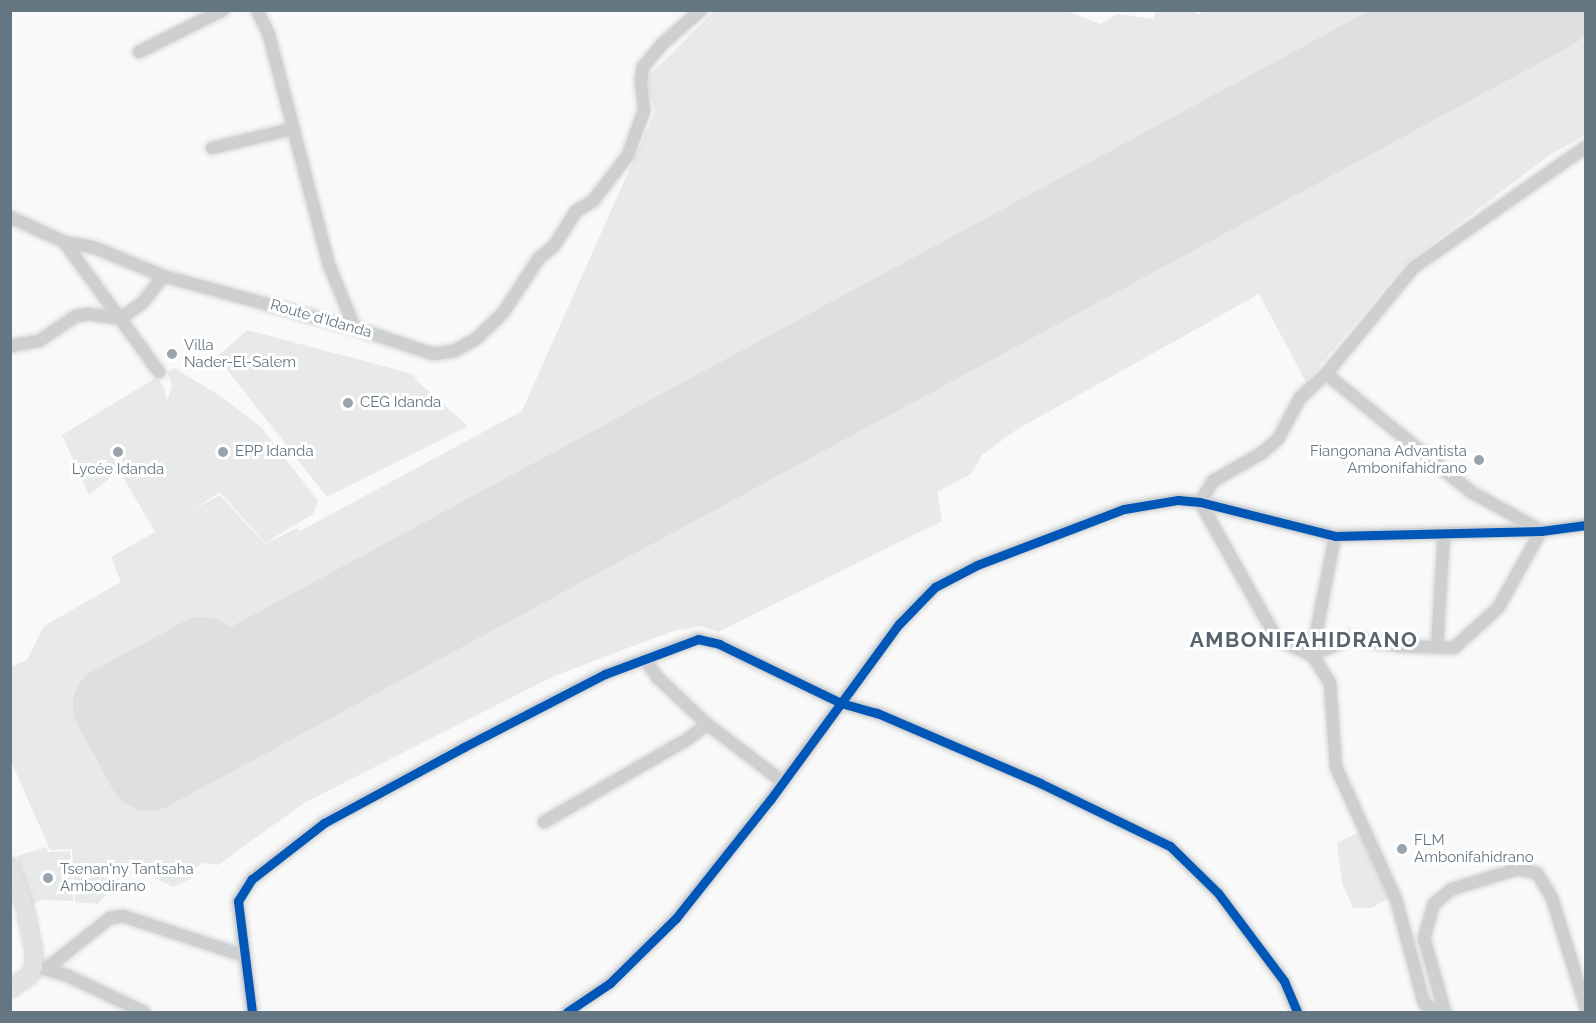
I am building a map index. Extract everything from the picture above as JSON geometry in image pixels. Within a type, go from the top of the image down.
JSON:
[{"type":"street","points":[[139,52],[223,10]]},
{"type":"street","points":[[257,10],[269,35],[291,129],[319,220],[329,266],[355,328]]},
{"type":"street","name":"Route d'Idanda","points":[[10,217],[64,242],[93,248],[163,276],[355,328],[433,354],[454,351],[477,338],[503,313],[539,258],[554,246],[576,211],[593,201],[628,155],[644,110],[641,81],[643,67],[662,44],[701,10]]},
{"type":"street","points":[[212,148],[291,129]]},
{"type":"street","points":[[1200,502],[1213,481],[1262,453],[1278,439],[1300,398],[1326,374],[1413,268],[1586,147]]},
{"type":"street","points":[[64,242],[159,372]]},
{"type":"street","points":[[10,346],[39,341],[76,316],[90,314],[120,319],[143,302],[163,276]]},
{"type":"street","points":[[1326,374],[1471,492],[1541,531]]},
{"type":"street","points":[[567,1012],[610,983],[676,918],[783,782],[899,624],[935,587],[977,565],[1124,509],[1178,500],[1200,502],[1335,536],[1541,531],[1586,525]]},
{"type":"street","points":[[1200,502],[1277,639],[1312,655],[1330,683],[1336,767],[1396,899],[1424,1003],[1435,1012]]},
{"type":"street","points":[[1312,655],[1352,639],[1401,646],[1454,648],[1498,608],[1541,531]]},
{"type":"street","points":[[1437,647],[1444,533]]},
{"type":"street","points":[[1312,655],[1335,536]]},
{"type":"street","points":[[252,1012],[238,901],[252,879],[324,823],[605,674],[698,639],[719,644],[841,703],[877,713],[1041,783],[1170,846],[1218,893],[1284,981],[1297,1012]]},
{"type":"street","points":[[645,659],[658,678],[707,724],[783,782]]},
{"type":"street","points":[[543,822],[688,739],[707,724]]},
{"type":"street","points":[[10,866],[24,904],[40,968]]},
{"type":"street","points":[[1445,1012],[1424,938],[1434,904],[1452,889],[1518,869],[1538,873],[1552,898],[1586,1008]]},
{"type":"street","points":[[10,989],[110,918],[123,916],[245,956]]},
{"type":"street","points":[[40,968],[66,975],[144,1012]]},
{"type":"shaded area","points":[[1065,10],[1100,24],[1118,14],[1153,19],[1157,10],[1194,11],[1198,15],[1203,10],[1585,11],[1585,135],[1550,155],[1404,265],[1306,382],[1259,294],[1016,430],[982,455],[971,474],[937,492],[942,521],[718,632],[700,626],[673,631],[554,676],[304,803],[218,865],[202,863],[195,868],[194,877],[173,887],[131,866],[98,904],[75,902],[72,849],[50,850],[11,761],[10,667],[27,660],[44,626],[121,582],[111,557],[155,532],[119,470],[89,495],[62,435],[157,377],[164,388],[167,401],[172,386],[167,372],[174,368],[222,397],[262,428],[318,501],[313,514],[265,543],[220,492],[191,511],[220,495],[265,544],[297,528],[300,531],[522,411],[655,112],[646,79],[714,11]]},
{"type":"shaded area","name":"CEG Idanda","points":[[247,330],[413,374],[417,381],[468,426],[327,497],[217,357]]},
{"type":"shaded area","points":[[1363,830],[1393,895],[1372,908],[1353,908],[1342,883],[1337,843]]},
{"type":"shaded area","name":"Tsenan'ny Tantsaha Ambodirano","points":[[46,847],[48,852],[70,851],[73,901],[42,900],[31,904],[17,856]]},
{"type":"runway","points":[[1457,10],[232,673],[203,658],[114,706],[149,770],[1551,10]]},
{"type":"cycle path","points":[[567,1012],[610,983],[676,918],[770,800],[899,624],[935,587],[977,565],[1124,509],[1178,500],[1200,502],[1335,536],[1541,531],[1586,525]]},
{"type":"cycle path","points":[[252,1012],[238,901],[252,879],[324,823],[464,747],[605,674],[698,639],[719,644],[841,703],[877,713],[1040,783],[1170,846],[1218,893],[1284,981],[1297,1012]]},
{"type":"place","name":"Villa Nader-El-Salem","points":[[172,354]]},
{"type":"place","name":"CEG Idanda","points":[[348,403]]},
{"type":"place","name":"Lycée Idanda","points":[[118,452]]},
{"type":"place","name":"EPP Idanda","points":[[223,452]]},
{"type":"place","name":"Fiangonana Advantista Ambonifahidrano","points":[[1479,460]]},
{"type":"place","name":"FLM Ambonifahidrano","points":[[1402,849]]},
{"type":"place","name":"Tsenan'ny Tantsaha Ambodirano","points":[[48,878]]},
{"type":"district","name":"AMBONIFAHIDRANO","points":[[1304,640]]}]
